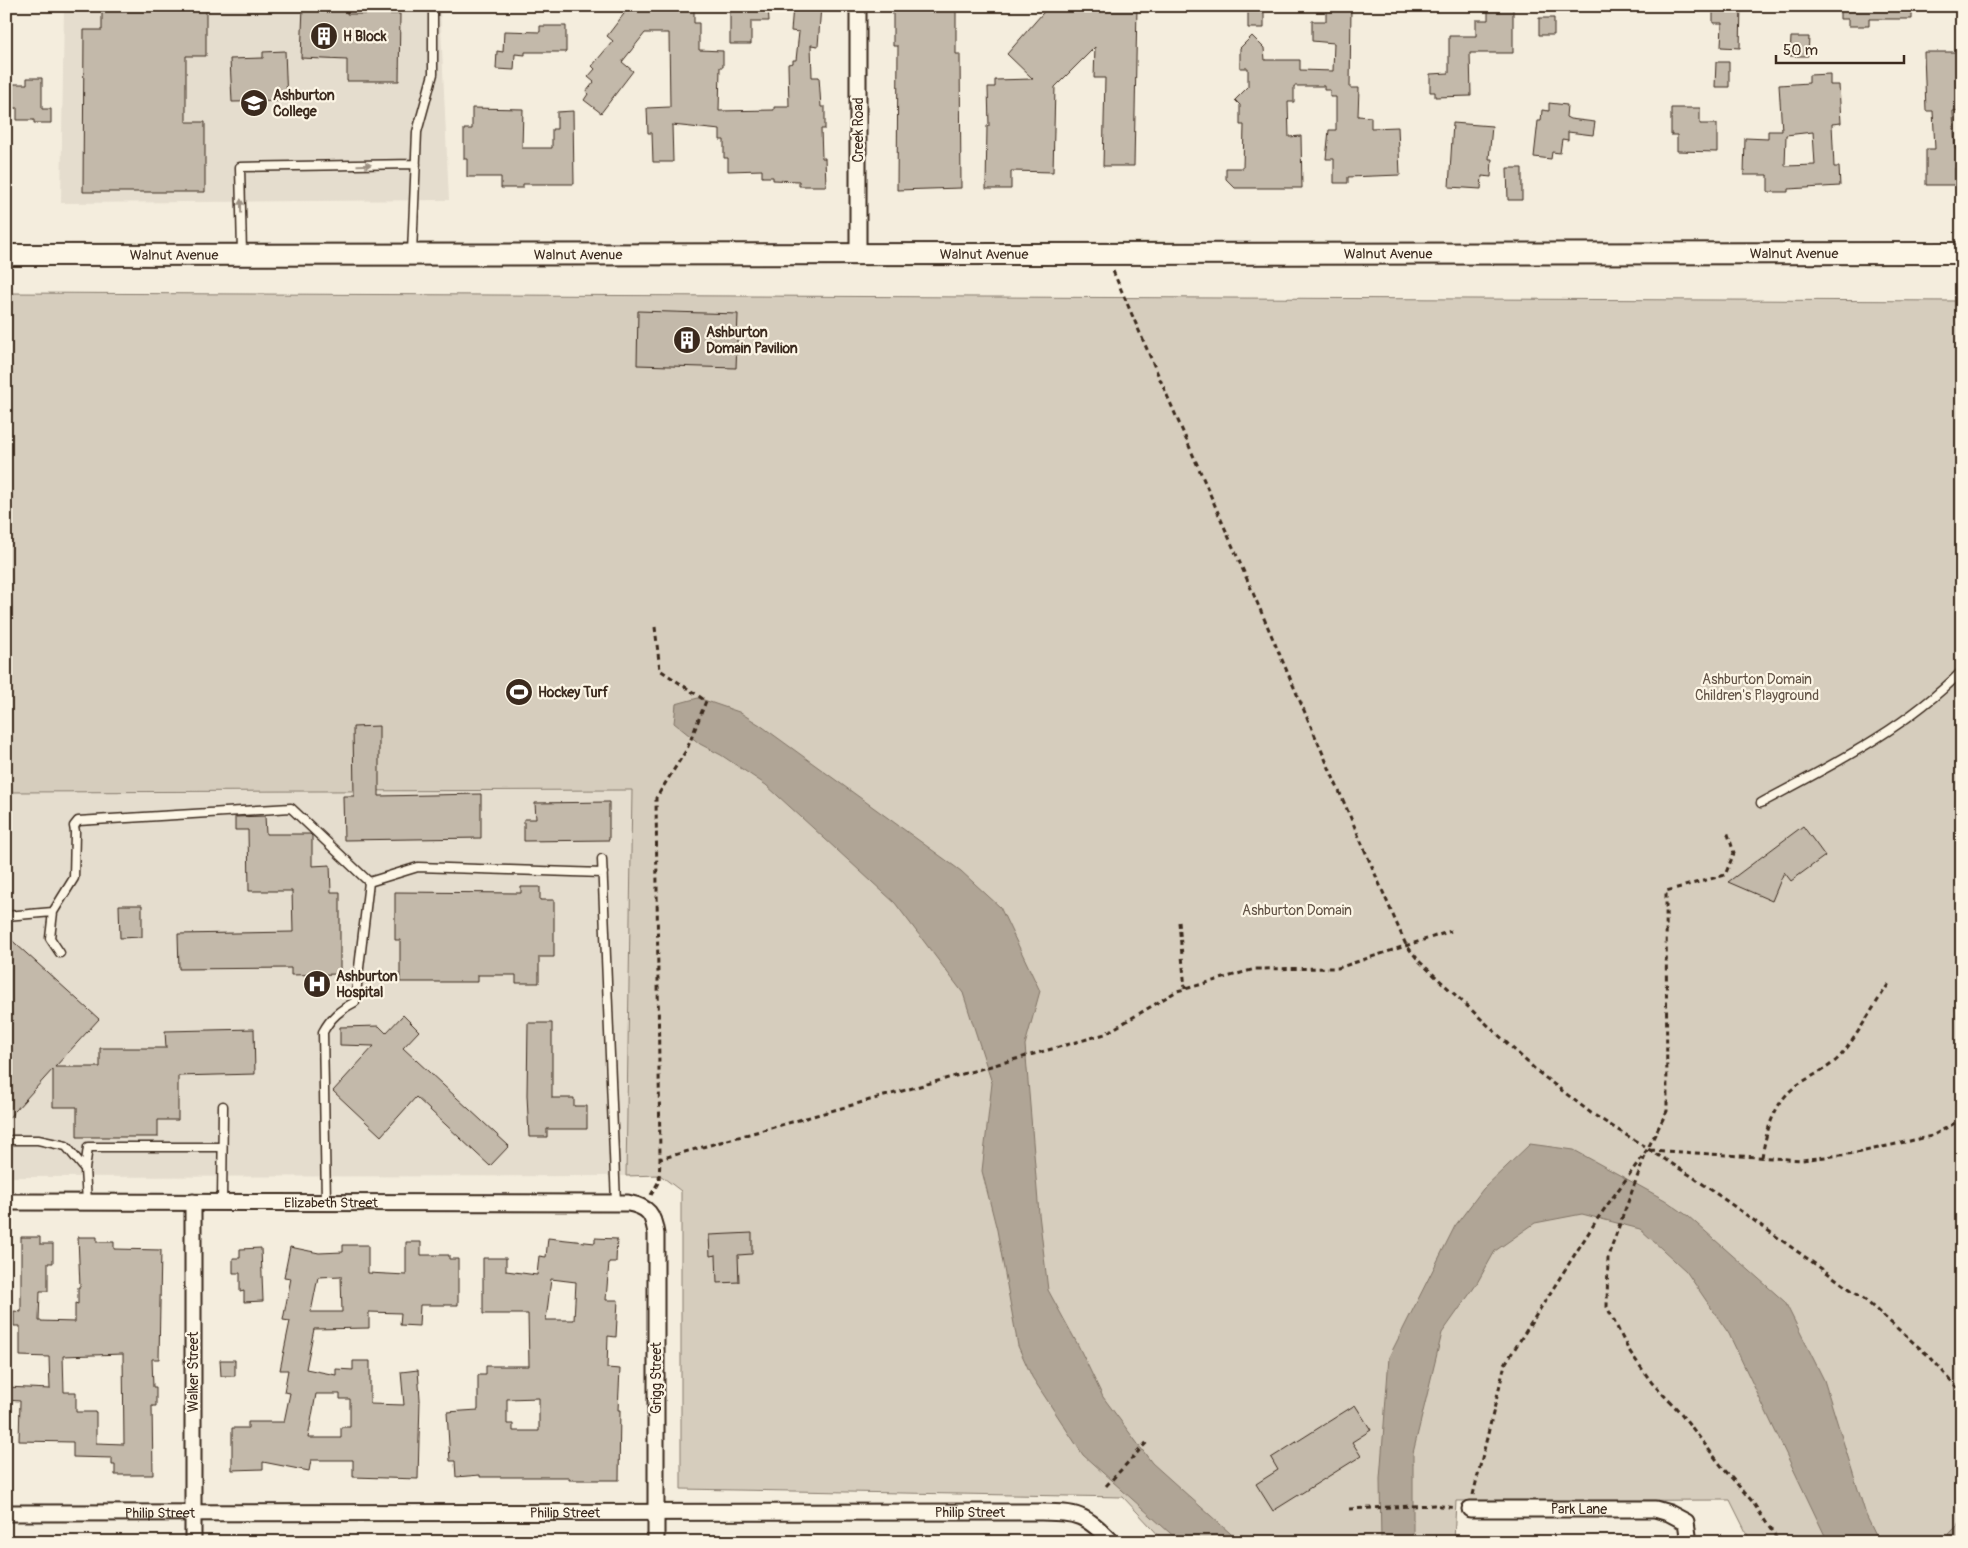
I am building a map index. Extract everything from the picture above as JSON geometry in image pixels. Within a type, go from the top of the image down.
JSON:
[{"type":"main road","name":"Walnut Avenue","points":[[6,255],[1962,253]]},
{"type":"street","name":"Creek Road","points":[[858,6],[858,254]]},
{"type":"street","name":"Elizabeth Street","points":[[6,1202],[326,1201],[616,1203],[639,1205],[651,1215]]},
{"type":"street","name":"Walker Street","points":[[193,1542],[194,1202]]},
{"type":"street","name":"Grigg Street","points":[[651,1215],[656,1234],[656,1542]]},
{"type":"street","name":"Park Lane","points":[[1470,1510],[1655,1509],[1669,1513],[1686,1522],[1688,1542]]},
{"type":"street","name":"Philip Street","points":[[6,1512],[1069,1513],[1085,1518],[1112,1542]]},
{"type":"lane","points":[[412,255],[417,132],[433,74],[433,6]]},
{"type":"lane","points":[[242,255],[240,167],[416,164]]},
{"type":"lane","points":[[1761,803],[1845,758],[1900,723],[1962,671]]},
{"type":"lane","points":[[60,953],[50,938],[53,912],[74,878],[76,832],[74,826],[78,821],[291,808],[369,882]]},
{"type":"lane","points":[[602,858],[616,1203]]},
{"type":"lane","points":[[369,882],[418,867],[603,873]]},
{"type":"lane","points":[[326,1201],[323,1032],[330,1020],[340,1010],[355,1002],[369,882]]},
{"type":"lane","points":[[6,916],[53,912]]},
{"type":"lane","points":[[222,1202],[223,1106]]},
{"type":"lane","points":[[12,1140],[38,1140],[66,1146],[85,1169]]},
{"type":"lane","points":[[87,1202],[85,1169],[88,1147],[222,1147]]},
{"type":"path","points":[[1106,254],[1406,945],[1420,962],[1538,1072],[1591,1113],[1692,1177],[1864,1299],[1931,1358],[1962,1393]]},
{"type":"path","points":[[655,628],[660,670],[706,701],[687,749],[656,798],[659,1181]]},
{"type":"path","points":[[1727,831],[1734,853],[1726,875],[1666,891],[1667,1110],[1647,1150],[1608,1256],[1607,1307],[1628,1349],[1652,1383],[1680,1412],[1723,1468],[1752,1501],[1779,1542]]},
{"type":"path","points":[[1179,922],[1185,989]]},
{"type":"path","points":[[660,1159],[1105,1034],[1177,991],[1255,969],[1338,968],[1452,931]]},
{"type":"path","points":[[1762,1157],[1766,1132],[1779,1106],[1794,1088],[1832,1064],[1843,1052],[1890,982]]},
{"type":"path","points":[[1647,1150],[1802,1160],[1856,1153],[1932,1136],[1962,1119]]},
{"type":"path","points":[[1349,1509],[1434,1505],[1470,1510],[1505,1364],[1598,1218],[1647,1150]]},
{"type":"path","points":[[1106,1486],[1149,1440]]},
{"type":"shaded area","name":"Ashburton College","points":[[64,6],[440,6],[449,200],[61,203]]},
{"type":"shaded area","points":[[698,698],[739,712],[760,725],[961,871],[1000,907],[1040,991],[1025,1045],[1039,1214],[1048,1290],[1078,1345],[1103,1397],[1152,1463],[1240,1542],[1180,1542],[1083,1455],[1032,1377],[1018,1346],[997,1230],[982,1171],[992,1083],[963,993],[895,903],[766,785],[721,755],[700,744],[674,723],[676,704]]},
{"type":"shaded area","name":"Ashburton Hospital","points":[[632,790],[626,1176],[6,1177],[6,792]]},
{"type":"shaded area","points":[[1530,1144],[1574,1150],[1665,1200],[1688,1216],[1785,1302],[1824,1380],[1866,1515],[1879,1542],[1828,1542],[1729,1334],[1686,1271],[1640,1229],[1582,1214],[1535,1223],[1495,1251],[1476,1285],[1442,1333],[1413,1453],[1413,1542],[1381,1542],[1380,1479],[1389,1357],[1455,1226],[1483,1189]]},
{"type":"shaded area","points":[[1962,1506],[1962,1542],[1941,1542],[1959,1524]]},
{"type":"green space","name":"Ashburton Domain","points":[[6,293],[1962,301],[1962,1542],[1751,1542],[1730,1500],[1456,1501],[1454,1542],[1165,1542],[1123,1497],[681,1489],[681,1191],[660,1175],[626,1176],[632,790],[6,792]]},
{"type":"building","points":[[102,6],[206,6],[206,56],[186,56],[186,122],[205,122],[205,192],[83,192],[84,30],[102,30]]},
{"type":"building","points":[[303,6],[348,6],[347,14],[400,14],[399,81],[347,81],[347,60],[301,58]]},
{"type":"building","points":[[630,6],[638,11],[678,10],[678,6],[694,6],[694,23],[699,23],[699,50],[723,51],[723,67],[720,67],[719,111],[774,110],[774,107],[789,107],[788,64],[796,60],[799,32],[791,31],[793,6],[821,6],[818,46],[811,45],[812,77],[819,77],[821,107],[825,107],[825,129],[821,129],[822,158],[825,158],[826,186],[799,186],[799,181],[773,180],[773,177],[762,177],[762,170],[728,171],[728,158],[724,158],[724,140],[720,140],[720,130],[672,125],[673,162],[653,162],[652,133],[648,133],[647,108],[670,107],[669,33],[645,33],[622,62],[633,71],[601,113],[584,100],[588,94],[586,92],[594,82],[588,77],[595,69],[592,66],[613,41],[607,36]]},
{"type":"building","points":[[730,6],[768,6],[769,21],[751,21],[751,44],[730,44]]},
{"type":"building","points":[[893,6],[956,6],[956,54],[960,54],[961,188],[897,190],[898,46],[893,46]]},
{"type":"building","points":[[1049,6],[1137,6],[1134,166],[1103,166],[1105,78],[1094,78],[1095,47],[1055,87],[1053,172],[1011,171],[1011,189],[986,189],[987,126],[989,126],[988,87],[995,87],[995,80],[1033,79],[1007,54]]},
{"type":"building","points":[[1248,6],[1264,6],[1264,28],[1248,28]]},
{"type":"building","points":[[1326,6],[1351,6],[1350,88],[1359,88],[1358,116],[1371,117],[1371,128],[1398,127],[1400,175],[1348,177],[1348,183],[1334,183],[1334,159],[1326,159],[1329,130],[1336,130],[1336,97],[1330,97],[1330,90],[1324,90],[1324,86],[1294,86],[1294,102],[1288,102],[1289,137],[1301,136],[1302,188],[1235,188],[1226,179],[1226,168],[1243,168],[1244,125],[1240,125],[1240,105],[1235,100],[1248,87],[1248,68],[1240,68],[1240,48],[1252,36],[1264,48],[1265,60],[1300,60],[1300,70],[1333,71],[1334,43],[1312,41],[1312,21],[1326,21]]},
{"type":"building","points":[[1713,6],[1741,6],[1740,48],[1721,47],[1722,23],[1713,23]]},
{"type":"building","points":[[1840,6],[1912,6],[1912,19],[1869,19],[1869,26],[1848,26],[1848,19],[1840,19]]},
{"type":"building","points":[[1488,8],[1513,8],[1513,53],[1470,53],[1471,96],[1435,97],[1435,92],[1430,92],[1430,74],[1449,73],[1449,36],[1476,36],[1476,20],[1488,20]]},
{"type":"building","points":[[1539,18],[1554,18],[1554,35],[1539,35]]},
{"type":"building","points":[[540,26],[566,26],[566,52],[525,52],[525,55],[515,54],[514,70],[496,69],[497,51],[503,52],[504,31],[540,32]]},
{"type":"building","points":[[1791,37],[1809,37],[1808,56],[1790,56]]},
{"type":"building","points":[[285,51],[287,101],[232,102],[230,59],[263,58],[263,52]]},
{"type":"building","points":[[1924,52],[1960,52],[1961,110],[1953,111],[1955,149],[1958,149],[1958,168],[1955,168],[1955,185],[1926,185],[1926,149],[1935,149],[1933,111],[1926,111]]},
{"type":"building","points":[[1716,62],[1729,62],[1729,87],[1715,87]]},
{"type":"building","points":[[1830,74],[1830,85],[1839,85],[1841,123],[1832,124],[1834,167],[1839,167],[1840,186],[1788,189],[1788,192],[1768,192],[1768,175],[1744,175],[1745,138],[1768,139],[1768,131],[1782,131],[1779,85],[1809,83],[1809,75]],"holes":[[[1813,132],[1815,165],[1785,166],[1786,135]]]},
{"type":"building","points":[[27,78],[42,78],[42,109],[51,109],[51,123],[17,120],[17,108],[13,108],[13,84],[27,84]]},
{"type":"building","points":[[1549,103],[1567,105],[1566,117],[1570,119],[1595,122],[1593,135],[1568,132],[1568,140],[1562,139],[1560,153],[1552,152],[1551,159],[1534,157],[1538,121],[1541,121],[1542,110],[1549,111]]},
{"type":"building","points":[[472,108],[523,109],[522,148],[552,148],[552,129],[557,129],[557,112],[573,111],[574,184],[523,184],[523,188],[501,188],[501,177],[467,177],[467,159],[464,159],[464,129],[472,129]]},
{"type":"building","points":[[1671,108],[1700,108],[1700,124],[1717,124],[1717,152],[1677,151],[1677,135],[1671,135]]},
{"type":"building","points":[[1453,123],[1492,126],[1489,159],[1492,159],[1491,177],[1482,176],[1481,189],[1449,187]]},
{"type":"building","points":[[1507,168],[1522,168],[1522,200],[1508,200]]},
{"type":"building","name":"Ashburton Domain Pavilion","points":[[638,311],[738,314],[736,368],[637,365]]},
{"type":"building","points":[[379,726],[379,796],[481,794],[481,838],[344,840],[343,796],[354,796],[353,727]]},
{"type":"building","points":[[609,802],[609,840],[524,841],[524,819],[536,819],[535,803]]},
{"type":"building","points":[[265,816],[266,834],[310,834],[312,836],[312,866],[330,865],[331,892],[340,892],[340,974],[291,975],[291,968],[179,969],[178,934],[293,932],[292,891],[249,891],[248,830],[235,830],[235,817]]},
{"type":"building","points":[[1803,826],[1825,856],[1791,881],[1784,872],[1772,901],[1728,882]]},
{"type":"building","points":[[521,887],[540,887],[540,900],[554,900],[554,957],[539,957],[539,983],[516,983],[516,975],[478,975],[478,982],[400,982],[400,940],[395,940],[395,892],[521,893]]},
{"type":"building","points":[[119,905],[142,905],[142,937],[120,938]]},
{"type":"building","points":[[6,935],[99,1019],[55,1067],[100,1067],[100,1048],[166,1048],[165,1031],[254,1029],[255,1074],[178,1076],[178,1120],[158,1120],[158,1137],[77,1137],[77,1107],[53,1107],[53,1069],[6,1121]]},
{"type":"building","points":[[403,1015],[419,1031],[403,1048],[509,1146],[490,1166],[416,1097],[381,1136],[333,1091],[374,1046],[340,1045],[340,1027],[379,1026],[386,1033]]},
{"type":"building","points":[[528,1023],[552,1023],[552,1098],[574,1098],[574,1106],[587,1106],[587,1129],[547,1129],[547,1137],[529,1137],[527,1095]]},
{"type":"building","points":[[752,1233],[752,1254],[738,1255],[739,1282],[717,1283],[716,1255],[710,1256],[709,1235]]},
{"type":"building","points":[[21,1237],[40,1237],[40,1244],[53,1244],[53,1263],[48,1263],[48,1291],[40,1291],[39,1321],[75,1322],[75,1303],[78,1304],[78,1287],[80,1287],[78,1237],[97,1237],[97,1242],[114,1242],[114,1249],[161,1250],[159,1359],[152,1359],[153,1387],[156,1387],[156,1406],[152,1406],[153,1475],[115,1475],[115,1465],[112,1465],[112,1458],[73,1457],[73,1442],[19,1441],[20,1401],[6,1400],[6,1387],[50,1389],[49,1357],[20,1356],[20,1326],[14,1326],[14,1311],[21,1312]],"holes":[[[123,1354],[124,1444],[96,1443],[96,1412],[76,1412],[76,1392],[64,1392],[63,1356]]]},
{"type":"building","points":[[548,1238],[595,1243],[595,1238],[617,1239],[616,1262],[609,1262],[606,1300],[618,1300],[616,1337],[608,1336],[607,1368],[620,1369],[618,1410],[620,1410],[619,1480],[569,1480],[569,1477],[480,1477],[480,1475],[456,1477],[455,1461],[450,1461],[447,1412],[478,1410],[478,1375],[486,1375],[486,1366],[529,1366],[528,1314],[483,1314],[483,1258],[506,1258],[506,1271],[537,1275],[539,1256],[546,1257]],"holes":[[[551,1279],[576,1282],[574,1320],[546,1320]],[[539,1398],[539,1431],[513,1431],[513,1424],[507,1424],[507,1399]]]},
{"type":"building","points":[[406,1242],[421,1242],[421,1255],[449,1255],[449,1259],[458,1259],[458,1305],[420,1305],[419,1326],[400,1325],[401,1313],[369,1312],[369,1328],[314,1329],[306,1369],[336,1375],[336,1369],[353,1370],[353,1361],[370,1361],[370,1404],[404,1405],[401,1372],[418,1370],[420,1399],[418,1479],[353,1477],[353,1460],[311,1460],[309,1471],[263,1462],[263,1469],[232,1470],[232,1428],[248,1428],[248,1422],[284,1422],[290,1393],[284,1392],[288,1370],[280,1370],[290,1321],[283,1320],[291,1278],[284,1277],[290,1247],[319,1253],[343,1252],[343,1245],[368,1245],[368,1273],[406,1275]],"holes":[[[341,1276],[342,1312],[311,1312],[318,1277]],[[316,1394],[340,1394],[340,1399],[350,1399],[350,1427],[341,1427],[341,1438],[308,1438]]]},
{"type":"building","points":[[261,1248],[263,1301],[244,1302],[244,1291],[240,1292],[240,1273],[233,1273],[233,1258],[240,1258],[240,1249]]},
{"type":"building","points":[[220,1360],[235,1360],[235,1376],[221,1376]]},
{"type":"building","points":[[1355,1405],[1371,1430],[1352,1442],[1361,1456],[1273,1511],[1256,1484],[1278,1470],[1271,1458]]},
{"type":"place","name":"H Block","points":[[324,36]]},
{"type":"place","name":"Ashburton College","points":[[254,103]]},
{"type":"place","name":"Ashburton Domain Pavilion","points":[[687,340]]},
{"type":"place","name":"Hockey Turf","points":[[519,692]]},
{"type":"place","name":"Ashburton Hospital","points":[[317,984]]},
{"type":"park label","name":"Ashburton Domain Children's Playground","points":[[1757,688]]}]
